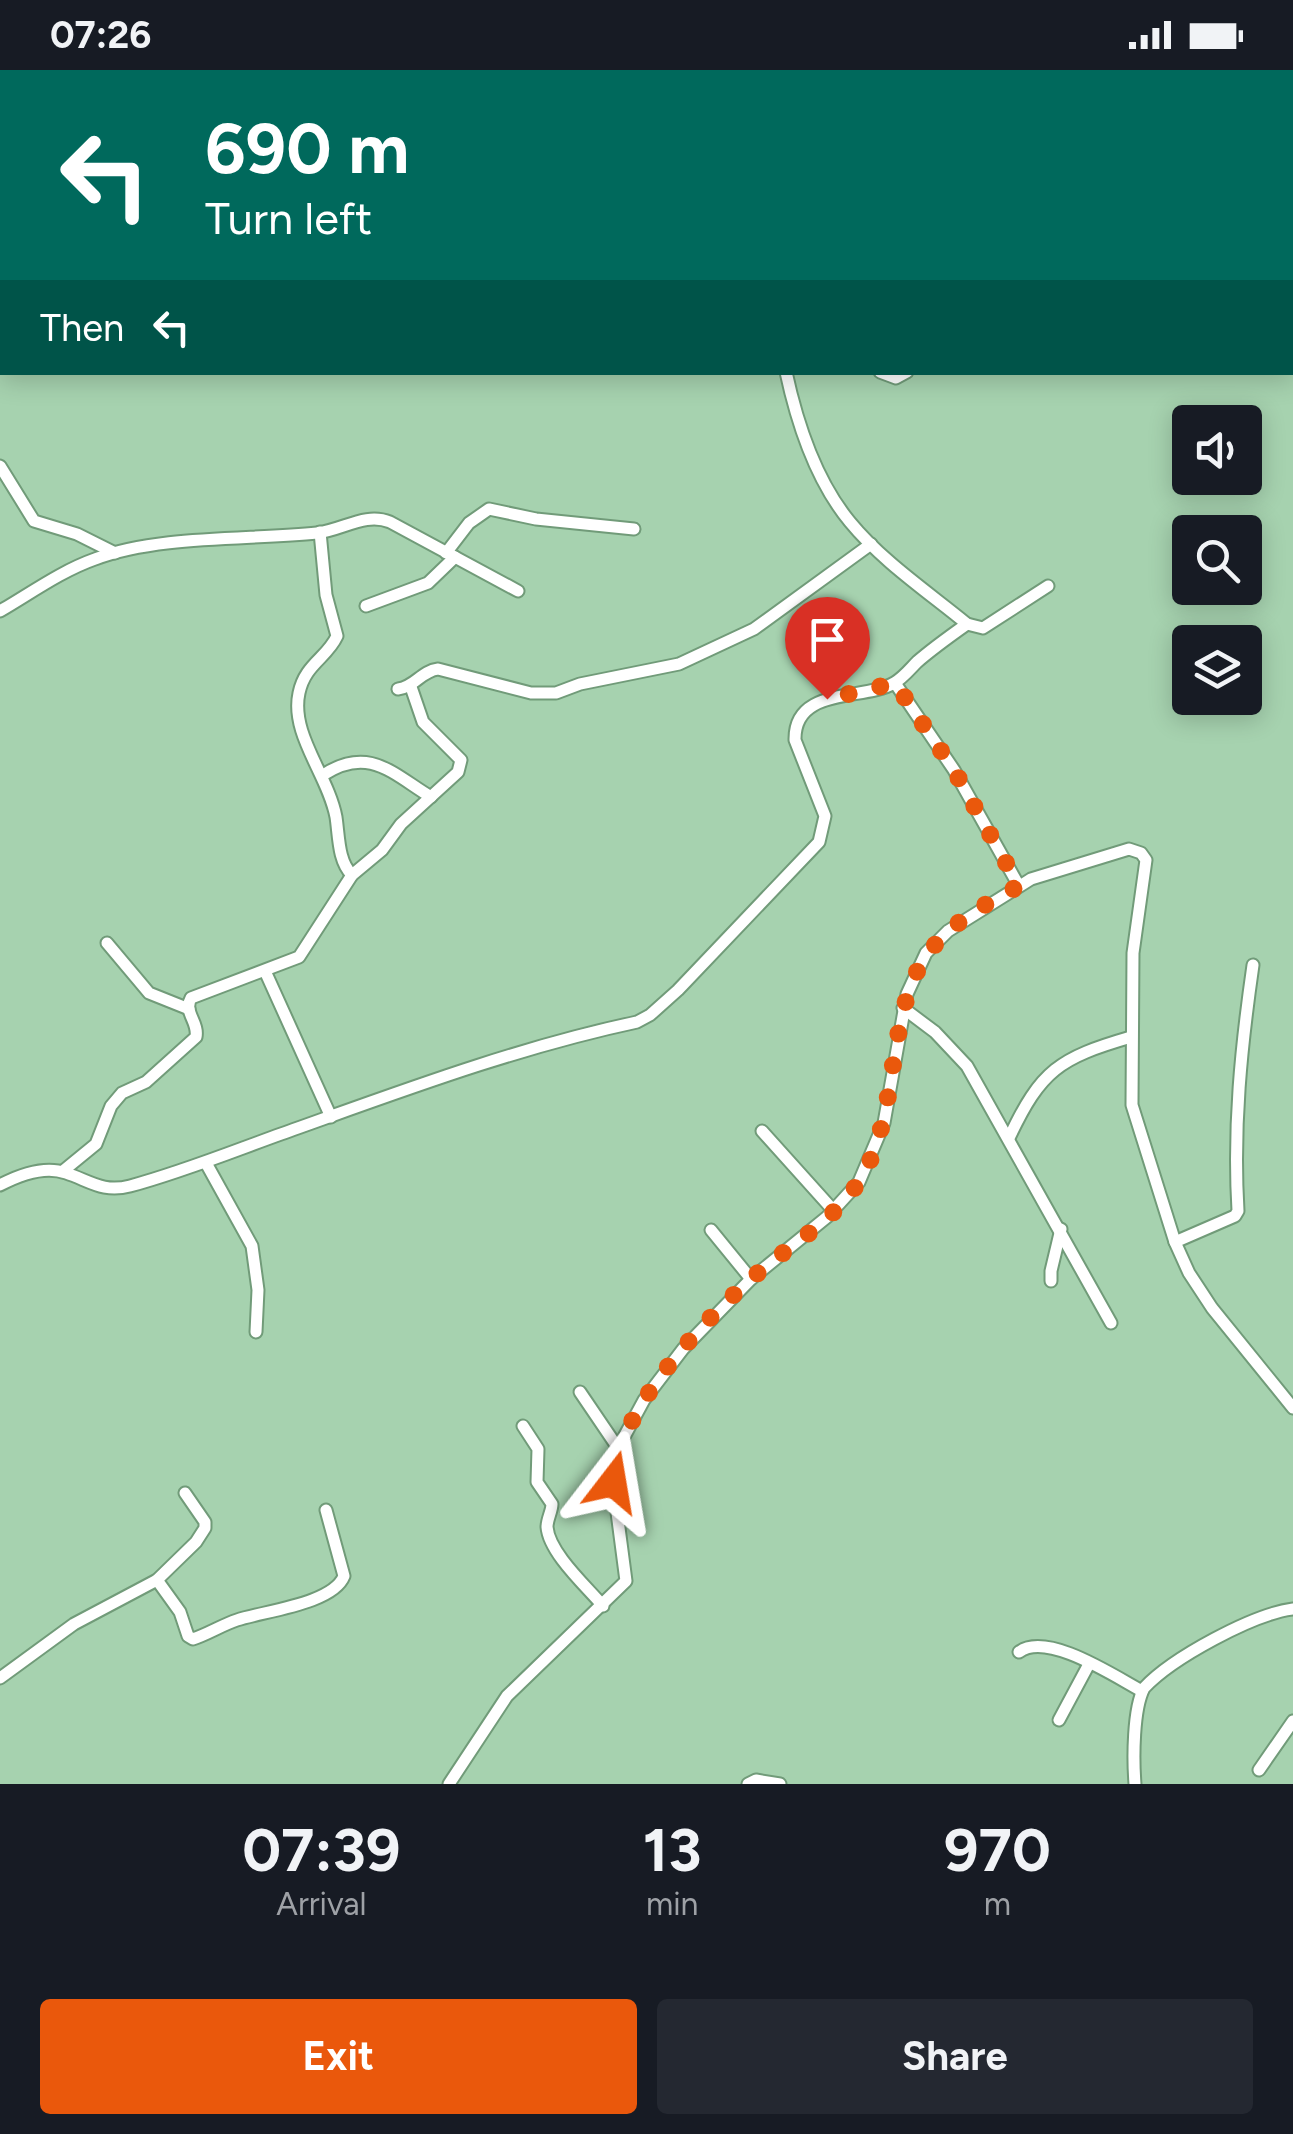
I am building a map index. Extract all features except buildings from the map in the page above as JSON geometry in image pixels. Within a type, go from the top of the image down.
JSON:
[{"type":"street","points":[[787,375],[812,456],[838,507],[871,544],[967,624],[983,628],[1048,586]]},
{"type":"street","points":[[0,466],[34,521],[77,534],[116,553]]},
{"type":"street","points":[[366,606],[428,583],[469,523],[489,509],[536,520],[634,529]]},
{"type":"street","points":[[0,611],[80,564],[116,553],[212,539],[320,532],[376,516],[518,591]]},
{"type":"street","points":[[320,532],[326,595],[337,636],[313,661],[304,677],[298,712],[303,736],[333,800],[342,860],[352,875]]},
{"type":"street","points":[[63,1172],[96,1144],[111,1106],[122,1093],[146,1082],[196,1037],[188,1003],[198,994],[292,962],[304,952],[352,875],[458,772],[461,764],[457,756],[423,722],[404,688],[430,670],[438,669],[531,693],[556,693],[580,684],[679,664],[754,629],[871,544]]},
{"type":"street","points":[[0,1185],[34,1172],[63,1172],[101,1189],[116,1189],[206,1162],[444,1076],[575,1036],[637,1022],[650,1015],[820,842],[826,816],[795,740],[796,727],[804,714],[827,699],[895,683],[967,624]]},
{"type":"street","points":[[895,683],[954,770],[1019,886]]},
{"type":"street","points":[[323,775],[341,766],[382,764],[431,796]]},
{"type":"street","points":[[450,1784],[506,1696],[622,1587],[628,1574],[613,1482],[618,1448],[665,1370],[750,1279],[834,1210],[860,1182],[880,1134],[915,970],[938,940],[1019,886],[1054,870],[1134,850],[1144,856],[1147,868],[1134,931],[1132,1105],[1175,1242],[1189,1273],[1212,1308],[1293,1408]]},
{"type":"street","points":[[107,943],[149,993],[188,1009]]},
{"type":"street","points":[[1175,1242],[1235,1216],[1238,1211],[1238,1090],[1253,965]]},
{"type":"street","points":[[265,971],[331,1116]]},
{"type":"street","points":[[904,1008],[935,1032],[967,1066],[1111,1323]]},
{"type":"street","points":[[1009,1138],[1022,1110],[1053,1069],[1085,1051],[1131,1038]]},
{"type":"street","points":[[762,1130],[834,1210]]},
{"type":"street","points":[[206,1162],[252,1246],[258,1290],[256,1332]]},
{"type":"street","points":[[711,1230],[750,1279]]},
{"type":"street","points":[[1051,1282],[1061,1230]]},
{"type":"street","points":[[580,1392],[618,1448]]},
{"type":"street","points":[[524,1426],[538,1449],[538,1482],[552,1504],[547,1525],[550,1534],[564,1562],[603,1606]]},
{"type":"street","points":[[0,1678],[74,1624],[157,1580],[196,1542],[205,1528],[204,1522],[185,1493]]},
{"type":"street","points":[[157,1580],[177,1607],[190,1638],[244,1618],[298,1605],[334,1590],[344,1576],[326,1510]]},
{"type":"street","points":[[1135,1784],[1142,1691],[1150,1682],[1224,1633],[1293,1608]]},
{"type":"street","points":[[1019,1652],[1031,1644],[1040,1644],[1142,1691]]},
{"type":"street","points":[[1059,1720],[1090,1664]]},
{"type":"street","points":[[1260,1770],[1293,1721]]},
{"type":"street","points":[[748,1784],[754,1780],[780,1784]]},
{"type":"route","points":[[613,1482],[618,1448],[665,1370],[750,1279],[827,1218],[860,1182],[884,1122],[907,994],[926,953],[948,931],[1019,886],[954,770],[895,683],[827,699]]}]
